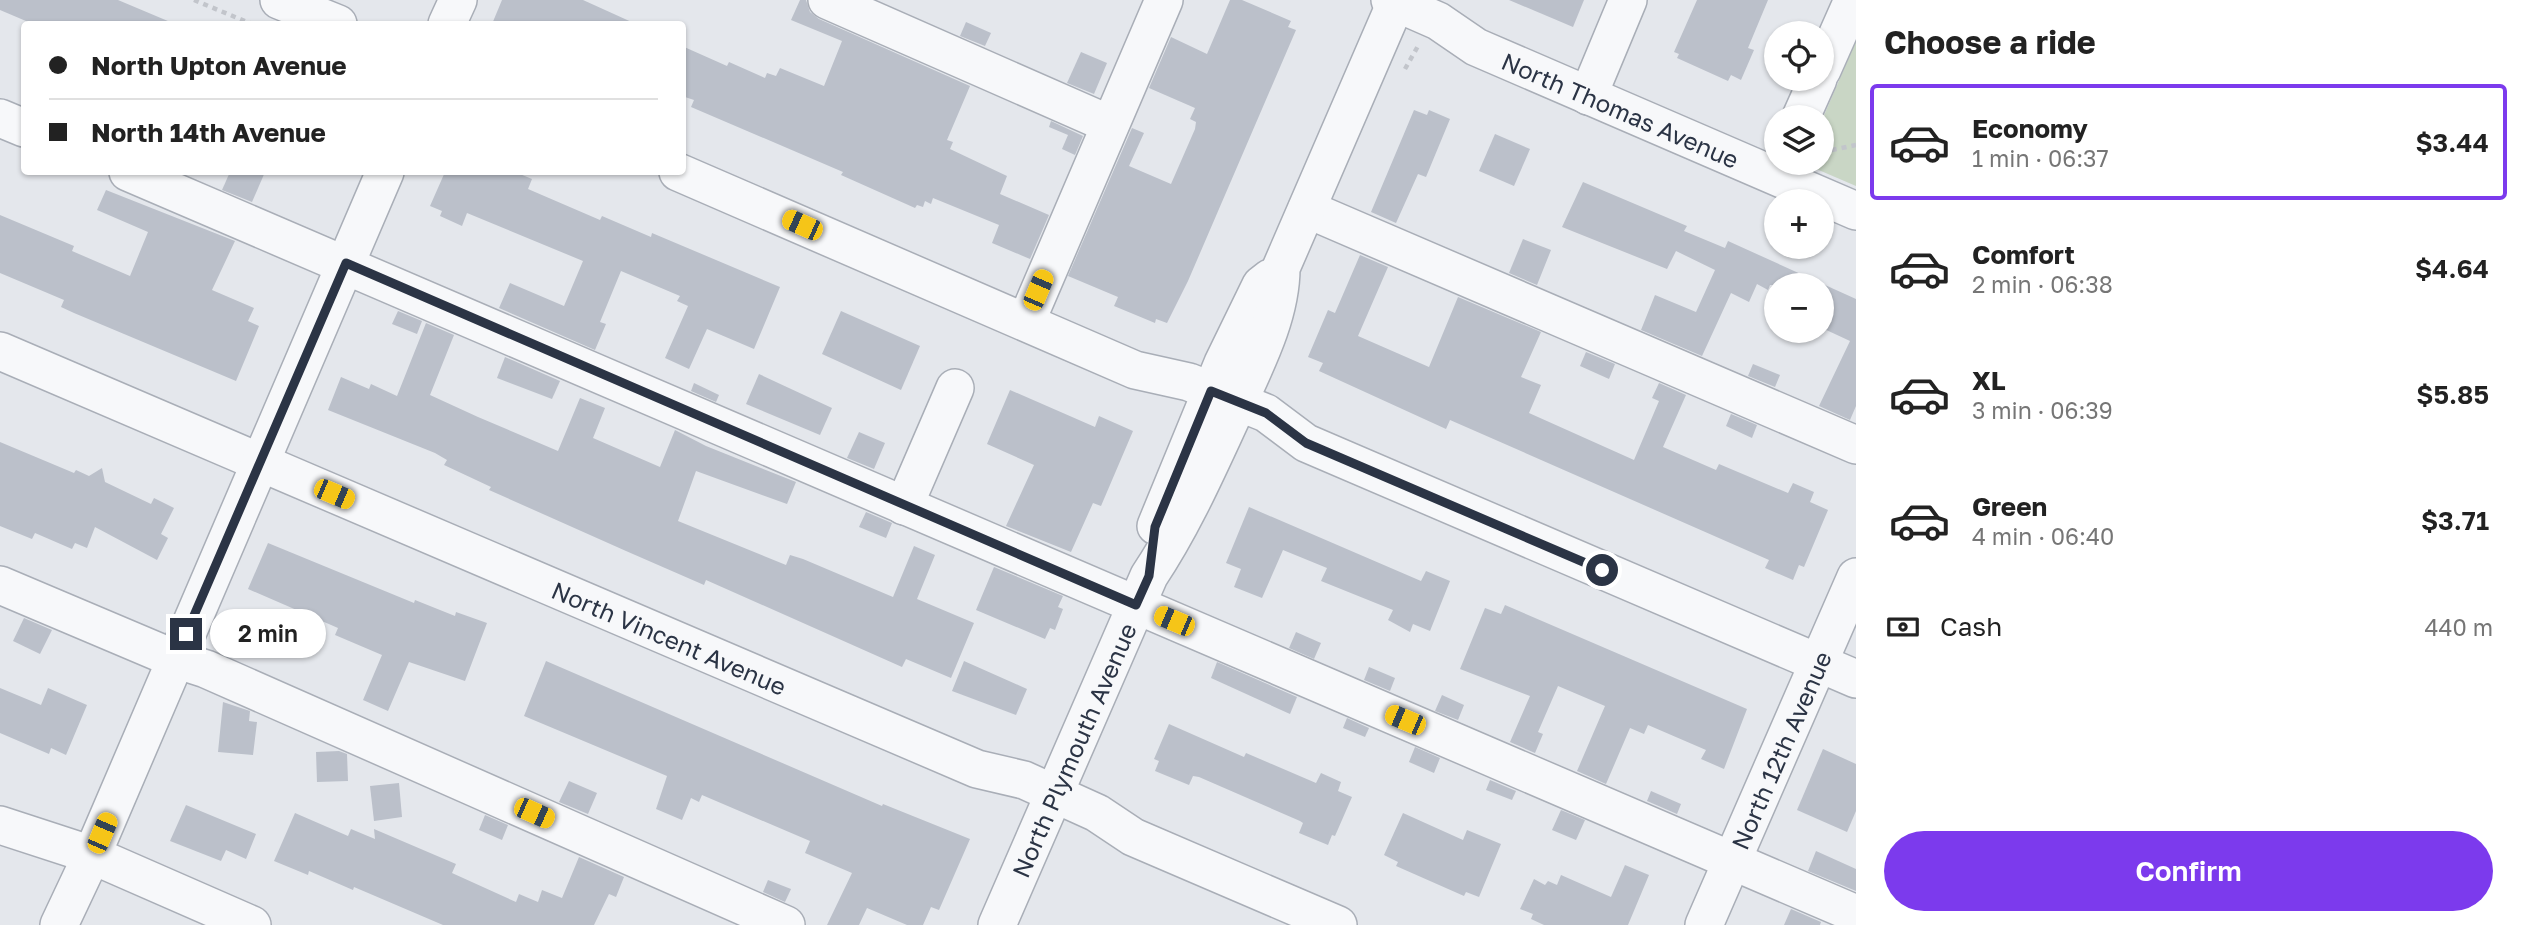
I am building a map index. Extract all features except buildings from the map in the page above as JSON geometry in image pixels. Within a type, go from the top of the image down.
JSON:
[{"type":"street","points":[[279,0],[331,21]]},
{"type":"street","points":[[448,21],[458,0]]},
{"type":"street","points":[[827,0],[1109,124]]},
{"type":"street","points":[[1026,322],[1164,0]]},
{"type":"street","points":[[1588,96],[1628,0]]},
{"type":"street","points":[[1834,43],[1853,0]]},
{"type":"street","name":"North Thomas Avenue","points":[[1395,1],[1438,21],[1476,47],[1588,96],[1764,164]]},
{"type":"street","name":"North Plymouth Avenue","points":[[997,925],[1142,590],[1177,534],[1261,285],[1281,268],[1395,1]]},
{"type":"street","points":[[0,118],[21,127]]},
{"type":"street","points":[[135,175],[346,263],[904,506],[1142,590],[1732,861],[1856,914]]},
{"type":"street","points":[[59,925],[92,855],[384,175]]},
{"type":"street","points":[[685,175],[1135,370],[1189,382],[1266,413],[1306,443],[1856,679]]},
{"type":"street","name":"North Thomas Avenue","points":[[1788,175],[1856,211]]},
{"type":"street","points":[[1307,209],[1856,445]]},
{"type":"street","name":"North Vincent Avenue","points":[[0,351],[976,769],[1016,777],[1097,813],[1133,837],[1338,925]]},
{"type":"street","points":[[904,506],[955,388]]},
{"type":"street","name":"North 12th Avenue","points":[[1704,925],[1856,577]]},
{"type":"street","points":[[0,585],[175,659],[206,668],[786,925]]},
{"type":"street","points":[[0,825],[92,855],[252,925]]},
{"type":"path","points":[[194,0],[245,21]]},
{"type":"path","points":[[1834,150],[1856,145]]},
{"type":"green space","points":[[1856,41],[1856,186],[1830,175],[1834,175],[1834,105],[1828,105]]},
{"type":"route","points":[[186,634],[346,263],[1136,605],[1149,576],[1155,527],[1211,391],[1266,413],[1306,443],[1602,570]]}]
